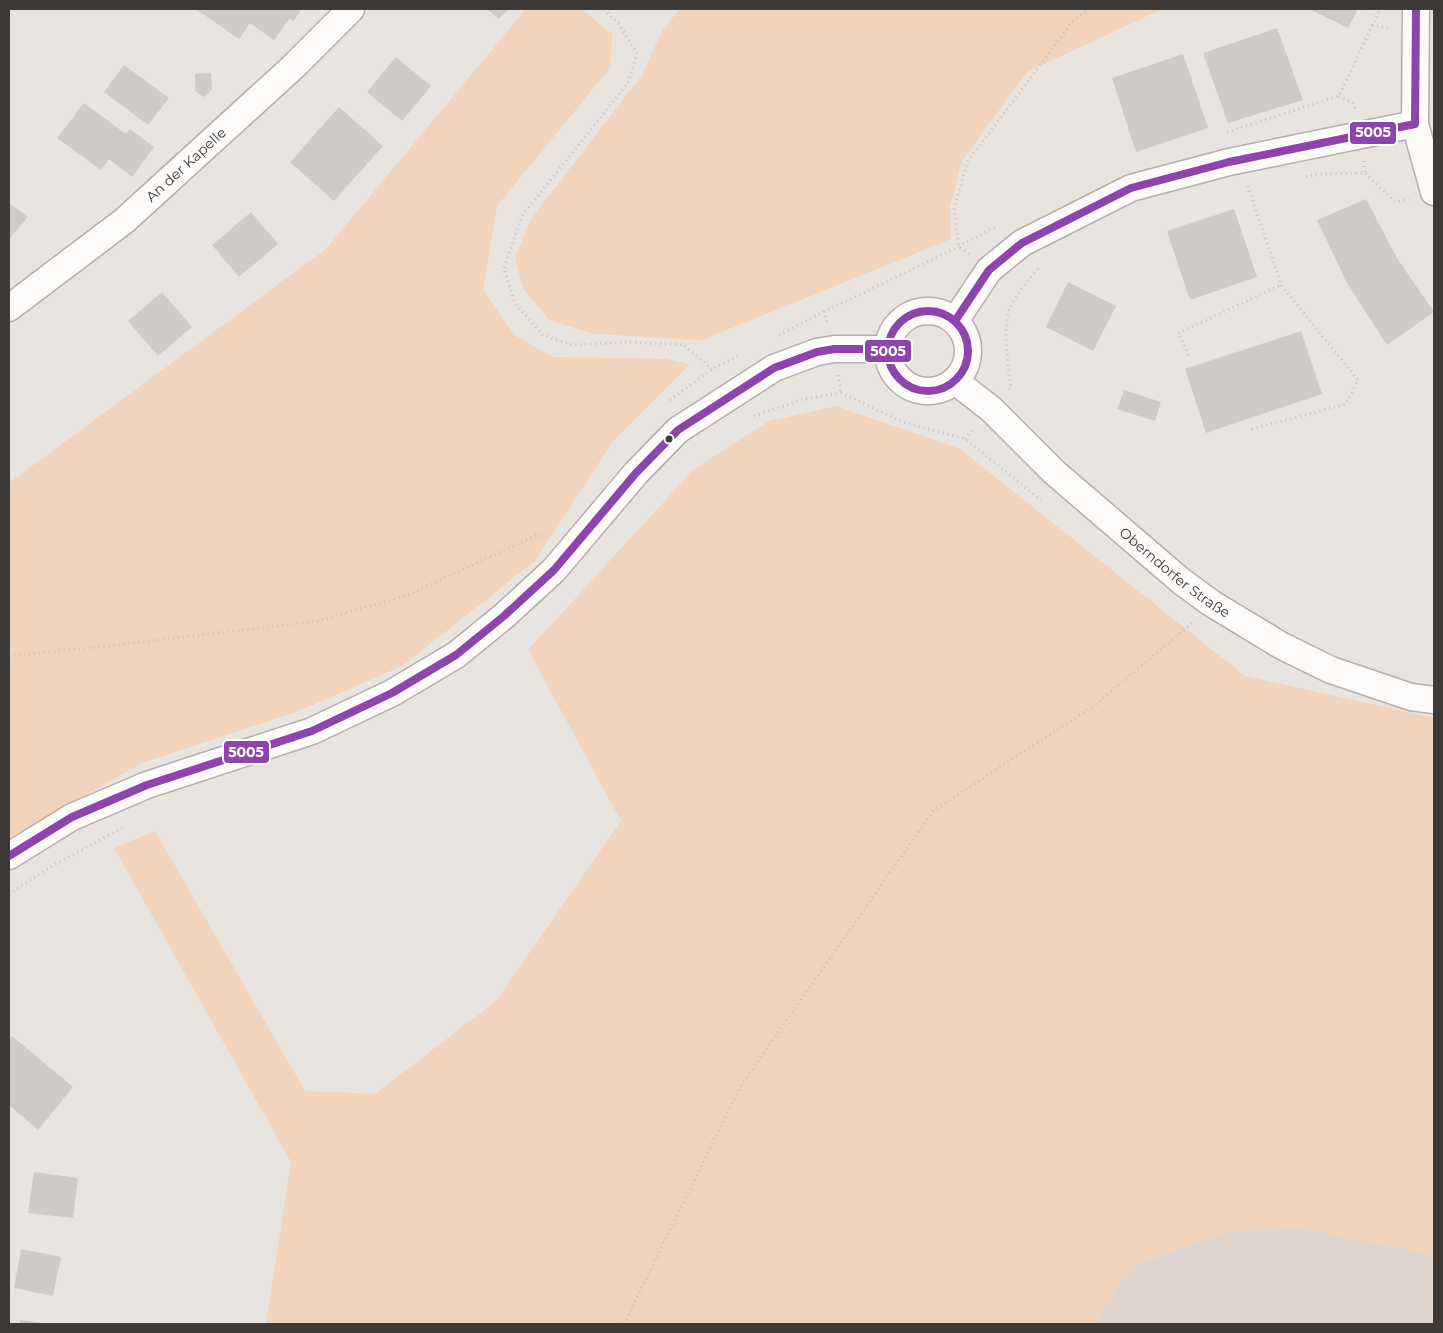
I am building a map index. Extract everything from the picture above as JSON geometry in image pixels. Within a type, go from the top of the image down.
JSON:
[{"type":"street","name":"An der Kapelle","points":[[9,308],[124,221],[293,67],[351,9]]},
{"type":"street","points":[[1416,9],[1415,124],[1422,195]]},
{"type":"street","points":[[955,321],[989,270],[1022,243],[1131,188],[1228,162],[1415,124]]},
{"type":"street","points":[[932,310],[944,314],[955,321],[964,331],[968,344],[968,358],[963,370],[955,381],[943,388],[930,391],[917,389],[905,384],[895,374],[889,362],[890,336],[897,325],[907,316],[919,311],[932,310]]},
{"type":"street","points":[[9,856],[72,817],[147,785],[312,731],[392,693],[456,655],[525,597],[554,570],[636,473],[678,430],[774,368],[817,352],[834,349],[888,349]]},
{"type":"street","name":"Oberndorfer Straße","points":[[955,381],[991,409],[1054,472],[1181,581],[1211,603],[1282,646],[1331,670],[1411,697],[1434,700]]},
{"type":"path","points":[[604,9],[619,24],[637,54],[628,83],[522,216],[504,268],[514,302],[543,335],[572,345],[631,342],[684,345],[712,369]]},
{"type":"path","points":[[959,247],[954,208],[968,161],[1074,20],[1091,9]]},
{"type":"path","points":[[1301,177],[1319,174],[1365,173],[1395,202],[1422,195]]},
{"type":"path","points":[[1238,188],[1257,185]]},
{"type":"path","points":[[1248,186],[1281,285],[1358,380],[1346,404],[1249,430]]},
{"type":"path","points":[[965,439],[1011,388],[1007,362],[1008,317],[1019,293],[1041,264]]},
{"type":"path","points":[[1189,355],[1178,333],[1281,285]]},
{"type":"path","points":[[749,418],[804,399],[841,393]]},
{"type":"path","points":[[9,656],[318,621],[408,595],[537,535],[553,538]]},
{"type":"path","points":[[624,1324],[740,1087],[933,811],[1095,705],[1196,620]]},
{"type":"shaded area","points":[[526,9],[581,9],[612,34],[610,68],[497,206],[483,289],[514,335],[553,357],[666,359],[690,364],[613,441],[535,561],[402,666],[296,712],[142,763],[9,838],[9,483],[326,249]]},
{"type":"shaded area","points":[[680,9],[1162,9],[1027,72],[962,161],[950,207],[951,239],[702,340],[595,334],[549,320],[523,288],[515,258],[531,219],[642,75],[662,31]]},
{"type":"shaded area","points":[[836,406],[960,449],[1245,676],[1434,718],[1434,1255],[1300,1228],[1225,1232],[1131,1267],[1094,1324],[266,1324],[291,1162],[114,848],[155,831],[305,1091],[375,1094],[496,1001],[621,821],[528,650],[693,470],[769,421]]},
{"type":"shaded area","points":[[1300,1228],[1434,1255],[1434,1324],[1094,1324],[1131,1267],[1225,1232]]},
{"type":"building","points":[[196,9],[302,9],[293,21],[290,18],[274,40],[250,23],[239,39]]},
{"type":"building","points":[[487,9],[508,9],[499,19]]},
{"type":"building","points":[[1309,9],[1358,9],[1348,28]]},
{"type":"building","points":[[1277,28],[1303,100],[1228,123],[1203,53]]},
{"type":"building","points":[[1183,54],[1208,128],[1136,152],[1112,78]]},
{"type":"building","points":[[396,57],[431,86],[402,121],[367,92]]},
{"type":"building","points":[[124,65],[169,98],[148,125],[104,92]]},
{"type":"building","points":[[211,73],[212,90],[204,97],[195,91],[195,74]]},
{"type":"building","points":[[84,103],[126,134],[130,129],[154,147],[132,177],[109,159],[101,170],[57,138]]},
{"type":"building","points":[[339,107],[383,146],[334,201],[290,162]]},
{"type":"building","points":[[1366,199],[1397,258],[1434,312],[1387,345],[1347,283],[1317,220]]},
{"type":"building","points":[[9,203],[28,217],[9,239]]},
{"type":"building","points":[[1234,209],[1257,277],[1190,300],[1167,231]]},
{"type":"building","points":[[251,212],[278,244],[239,277],[212,245]]},
{"type":"building","points":[[1068,282],[1116,306],[1093,351],[1046,327]]},
{"type":"building","points":[[162,292],[192,327],[158,356],[128,321]]},
{"type":"building","points":[[1301,331],[1322,394],[1206,433],[1185,369]]},
{"type":"building","points":[[1124,390],[1161,402],[1155,421],[1117,409]]},
{"type":"building","points":[[12,1036],[73,1087],[38,1130],[9,1105],[9,1040]]},
{"type":"building","points":[[34,1172],[78,1178],[73,1218],[28,1213]]},
{"type":"building","points":[[21,1249],[61,1257],[53,1296],[14,1288]]},
{"type":"building","points":[[20,1320],[42,1323],[42,1324],[20,1324]]},
{"type":"transit line","name":"5005","points":[[955,321],[989,270],[1022,243],[1131,188],[1229,162],[1415,124],[1416,9]]},
{"type":"transit line","name":"5005","points":[[928,311],[943,314],[956,323],[965,336],[968,351],[965,366],[956,379],[943,388],[928,391],[913,388],[900,379],[891,366],[888,351],[891,336],[900,323],[913,314],[928,311]]},
{"type":"transit line","name":"5005","points":[[9,856],[72,817],[147,785],[312,731],[392,693],[456,655],[504,616],[554,570],[636,473],[678,430],[774,368],[817,352],[834,349],[888,349]]}]
